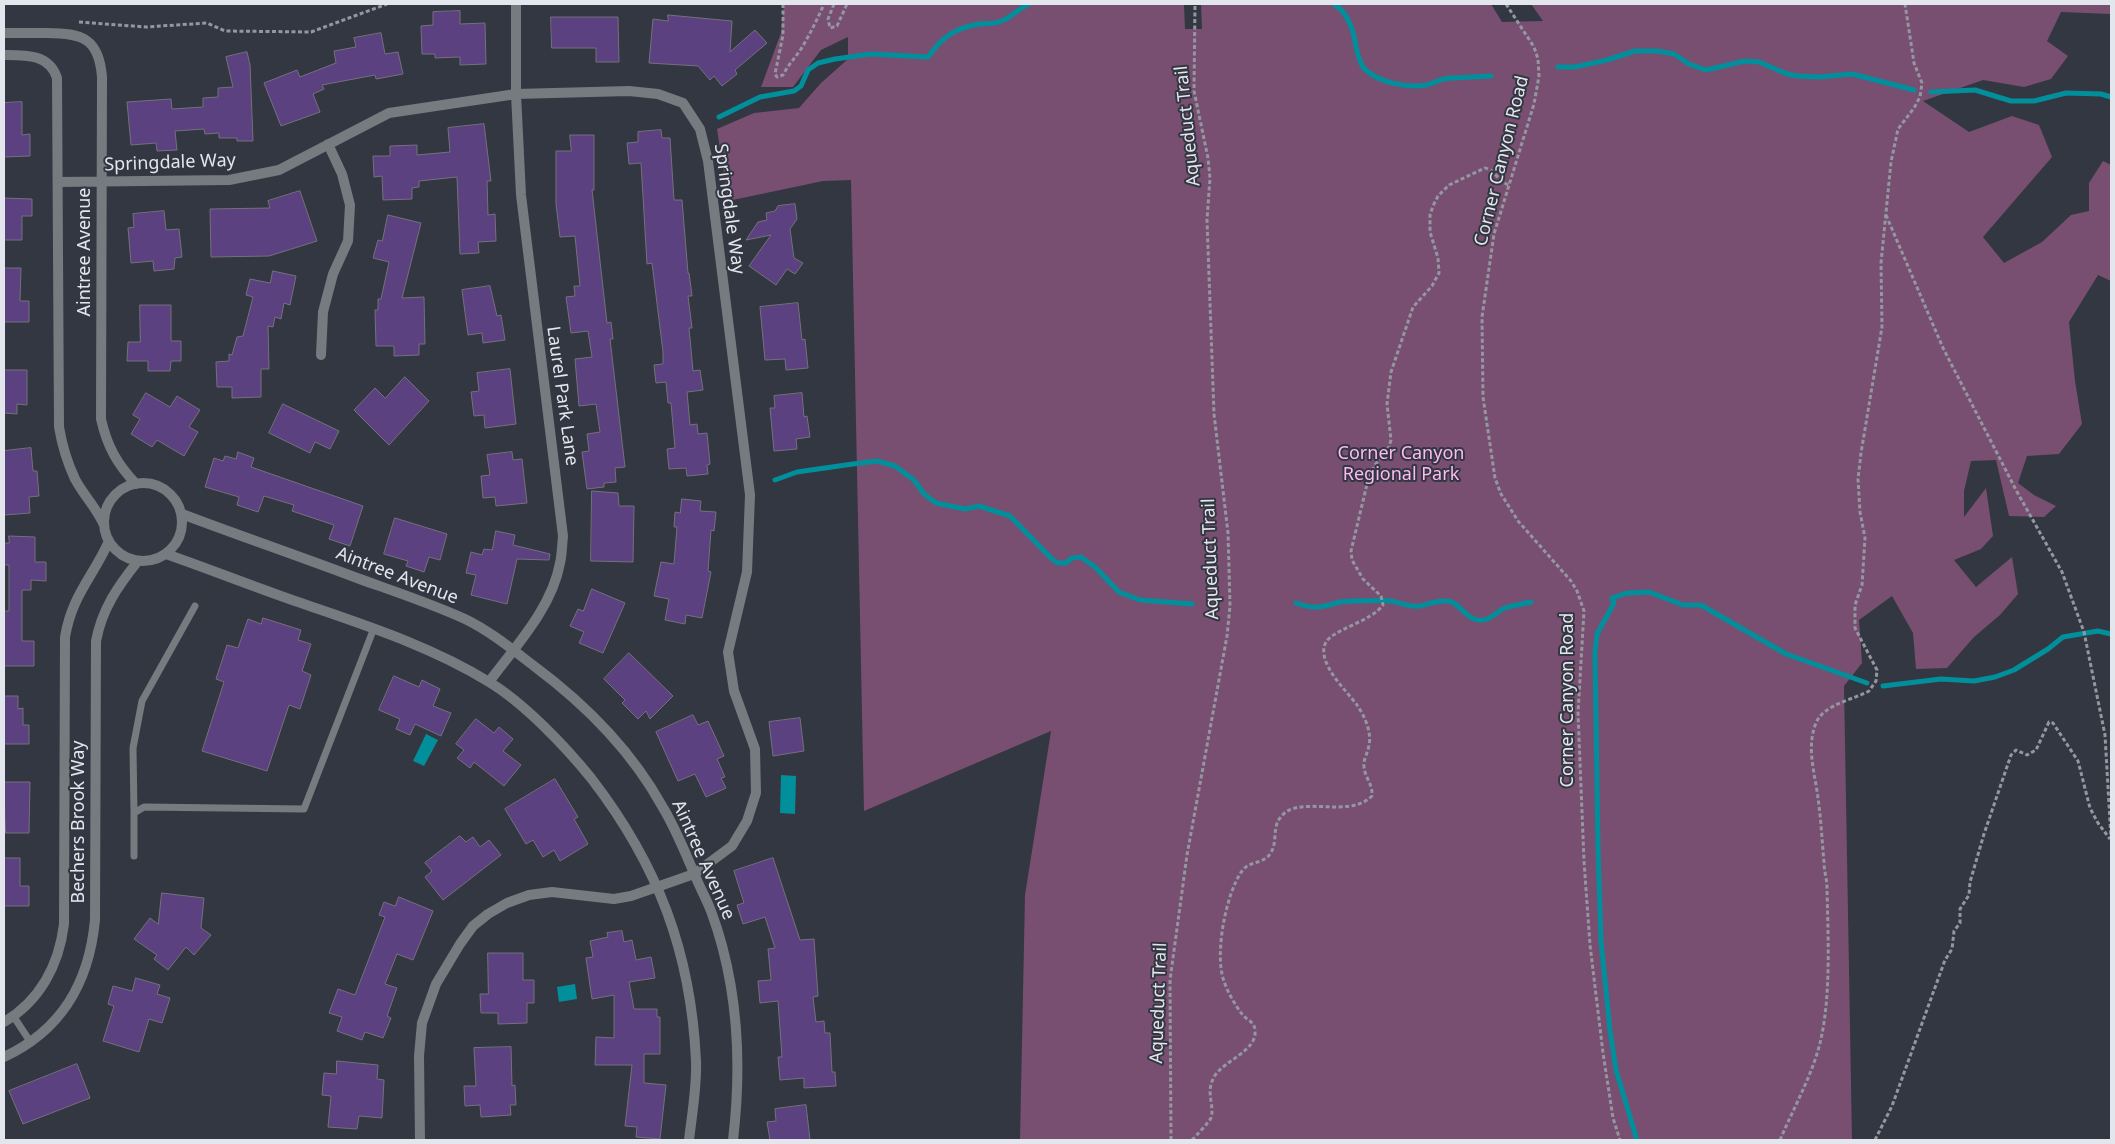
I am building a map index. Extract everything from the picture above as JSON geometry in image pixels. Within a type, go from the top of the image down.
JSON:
[{"type":"street","name":"Laurel Park Lane","points":[[489,682],[539,613],[551,590],[560,564],[563,536],[521,195],[516,94],[516,4]]},
{"type":"street","name":"Aintree Avenue","points":[[4,33],[76,34],[84,38],[96,50],[100,58],[102,77],[102,419],[105,438],[111,454],[136,484]]},
{"type":"street","name":"Aintree Avenue","points":[[4,55],[32,56],[46,62],[55,70],[58,86],[59,427],[68,464],[80,487],[96,508],[104,525]]},
{"type":"street","name":"Springdale Way","points":[[59,182],[229,180],[279,170],[388,113],[516,94],[629,91],[658,94],[683,103],[700,129],[708,161],[750,495],[747,572],[728,652],[734,691],[755,749],[756,793],[747,821],[732,846],[694,874],[631,896],[614,899],[552,892],[529,895],[507,903],[488,914],[473,926],[436,984],[422,1023],[419,1056],[420,1140]]},
{"type":"street","points":[[321,355],[323,312],[333,274],[348,241],[350,205],[342,174],[328,144]]},
{"type":"street","points":[[148,483],[160,486],[178,502],[182,514],[183,525],[175,546],[158,559],[138,562],[120,554],[109,541],[104,525],[105,514],[116,494],[136,484],[148,483]]},
{"type":"street","name":"Aintree Avenue","points":[[182,514],[406,595],[467,620],[513,650],[563,687],[618,744],[661,804],[676,832],[710,910],[721,941],[730,979],[736,1024],[737,1091],[733,1140]]},
{"type":"street","name":"Bechers Brook Way","points":[[4,1022],[27,1006],[48,978],[62,942],[64,914],[65,637],[67,624],[76,597],[101,558],[109,541]]},
{"type":"street","points":[[166,554],[374,628],[438,655],[489,682],[550,733],[576,760],[624,824],[646,862],[674,928],[691,1008],[696,1063],[689,1140]]},
{"type":"street","name":"Bechers Brook Way","points":[[4,1057],[31,1043],[45,1031],[69,1003],[78,988],[90,954],[95,920],[96,641],[104,612],[111,598],[138,562]]},
{"type":"lane","points":[[134,856],[133,748],[142,701],[195,606]]},
{"type":"lane","points":[[134,813],[144,807],[304,809],[374,628]]},
{"type":"lane","points":[[14,1016],[31,1043]]},
{"type":"path","points":[[74,21],[146,27],[207,23],[225,31],[311,32],[387,4]]},
{"type":"path","points":[[783,4],[783,35],[775,74],[777,77],[784,75],[791,61],[814,29],[824,4]]},
{"type":"path","points":[[834,4],[828,19],[830,28],[837,26],[847,4]]},
{"type":"path","name":"Aqueduct Trail","points":[[1170,1140],[1170,980],[1187,855],[1227,636],[1230,606],[1228,534],[1214,414],[1207,220],[1209,167],[1194,91],[1194,4]]},
{"type":"path","name":"Corner Canyon Road","points":[[1506,4],[1534,47],[1538,59],[1539,76],[1534,104],[1494,234],[1482,317],[1482,397],[1495,478],[1501,494],[1518,521],[1571,581],[1578,591],[1584,611],[1578,713],[1584,860],[1590,945],[1603,1053],[1613,1118],[1620,1140]]},
{"type":"path","points":[[1780,1140],[1816,1056],[1821,1038],[1827,989],[1827,887],[1823,837],[1814,772],[1812,736],[1816,722],[1822,714],[1834,706],[1869,691],[1874,686],[1877,676],[1875,664],[1855,628],[1855,605],[1862,585],[1865,538],[1860,512],[1858,479],[1882,328],[1882,263],[1891,162],[1898,129],[1914,108],[1920,96],[1922,83],[1914,63],[1905,16],[1905,4]]},
{"type":"path","points":[[1192,1140],[1210,1119],[1212,1111],[1209,1093],[1213,1077],[1251,1045],[1255,1037],[1253,1024],[1242,1014],[1224,983],[1221,963],[1223,924],[1232,892],[1241,872],[1246,866],[1264,860],[1271,853],[1278,820],[1288,810],[1307,806],[1335,808],[1352,806],[1365,802],[1372,796],[1372,788],[1364,770],[1363,762],[1370,740],[1364,717],[1330,669],[1324,648],[1331,637],[1376,613],[1384,605],[1381,596],[1363,579],[1352,560],[1351,552],[1368,480],[1374,466],[1389,447],[1391,440],[1387,404],[1393,361],[1413,307],[1432,286],[1439,272],[1438,258],[1430,232],[1430,215],[1438,196],[1449,185],[1480,170],[1489,169],[1502,182],[1509,185]]},
{"type":"path","points":[[1886,215],[1943,348],[2016,490],[2062,572],[2072,598],[2084,632],[2105,735],[2111,839]]},
{"type":"path","points":[[1875,1140],[1892,1106],[1945,960],[1952,949],[1954,931],[1960,924],[1960,909],[1969,896],[1970,882],[1984,834],[2011,755],[2016,750],[2027,756],[2034,752],[2048,722],[2053,723],[2076,758],[2092,812],[2111,839]]},
{"type":"green space","name":"Corner Canyon Regional Park","points":[[784,4],[1184,4],[1185,29],[1202,29],[1201,4],[1491,4],[1502,22],[1543,21],[1531,4],[2111,4],[2111,14],[2061,12],[2047,41],[2068,56],[2051,79],[2024,87],[1983,80],[1923,101],[1969,132],[2012,116],[2039,125],[2052,157],[1983,237],[2004,263],[2042,242],[2071,215],[2089,211],[2089,183],[2103,161],[2111,165],[2111,281],[2098,275],[2069,322],[2075,381],[2082,424],[2059,454],[2027,456],[2018,483],[2034,495],[2056,506],[2044,517],[2009,516],[1996,460],[1971,461],[1964,491],[1964,517],[1986,488],[1993,536],[1981,549],[1954,560],[1976,587],[2012,557],[2018,594],[2000,615],[1974,637],[1947,668],[1916,669],[1913,633],[1892,596],[1859,620],[1862,663],[1844,686],[1852,1140],[1020,1140],[1025,895],[1051,731],[864,811],[851,180],[823,181],[728,201],[717,129],[754,113],[799,108],[821,83],[848,59],[848,37],[821,50],[793,87],[761,87],[781,33]]},
{"type":"water","points":[[426,734],[438,740],[424,766],[413,761]]},
{"type":"water","points":[[781,775],[796,776],[795,814],[780,813]]},
{"type":"water","points":[[575,984],[577,999],[559,1002],[557,987]]},
{"type":"building","points":[[460,11],[460,24],[485,23],[486,64],[460,65],[460,57],[435,58],[435,54],[422,54],[421,26],[433,25],[433,12]]},
{"type":"building","points":[[668,15],[732,21],[730,52],[755,30],[767,43],[735,70],[737,74],[722,86],[714,76],[710,80],[698,66],[649,63],[653,19],[668,21]]},
{"type":"building","points":[[551,17],[618,17],[619,62],[596,62],[596,48],[552,48]]},
{"type":"building","points":[[381,33],[385,54],[398,52],[403,74],[376,79],[375,75],[322,85],[324,89],[313,94],[320,112],[281,126],[264,83],[297,70],[300,77],[336,63],[334,51],[356,47],[354,38]]},
{"type":"building","points":[[247,52],[250,65],[253,141],[237,141],[237,138],[219,138],[219,133],[205,134],[204,129],[175,131],[177,150],[157,151],[156,143],[131,145],[127,102],[171,99],[172,109],[203,107],[203,98],[218,97],[218,88],[233,87],[226,57]]},
{"type":"building","points":[[22,102],[22,135],[30,134],[30,156],[4,157],[4,103]]},
{"type":"building","points":[[484,124],[491,181],[487,181],[488,215],[495,214],[496,241],[478,242],[479,253],[460,254],[457,177],[419,181],[419,187],[412,188],[412,199],[383,200],[382,176],[374,177],[373,156],[390,156],[390,146],[417,145],[417,155],[450,152],[448,128]]},
{"type":"building","points":[[661,130],[662,138],[670,138],[674,200],[682,200],[688,273],[692,296],[688,296],[692,328],[689,328],[693,371],[700,370],[703,390],[687,392],[690,425],[697,424],[698,434],[707,433],[710,464],[707,465],[708,474],[687,476],[686,468],[669,469],[667,449],[675,448],[671,403],[668,403],[666,382],[656,383],[654,365],[663,364],[663,352],[652,263],[647,264],[641,163],[629,164],[627,143],[638,142],[638,132]]},
{"type":"building","points":[[570,135],[594,135],[594,190],[592,190],[607,323],[611,322],[613,339],[610,339],[625,467],[615,468],[616,482],[604,483],[604,487],[587,489],[582,452],[589,451],[587,434],[600,432],[596,404],[579,406],[575,359],[592,357],[588,331],[571,333],[566,297],[575,296],[574,286],[580,286],[575,236],[560,237],[556,204],[556,151],[571,151]]},
{"type":"building","points":[[300,191],[317,241],[269,256],[211,257],[210,209],[270,208],[268,201]]},
{"type":"building","points":[[4,198],[32,199],[32,216],[22,216],[22,240],[4,240]]},
{"type":"building","points":[[795,204],[797,219],[790,229],[794,258],[803,263],[795,274],[787,269],[776,285],[749,266],[771,235],[746,240],[758,222],[767,220],[766,213],[775,211],[778,206]]},
{"type":"building","points":[[164,211],[166,230],[179,229],[182,257],[175,258],[174,269],[154,271],[153,261],[131,263],[128,228],[134,227],[133,214]]},
{"type":"building","points":[[388,215],[421,223],[402,298],[424,297],[425,344],[419,344],[419,355],[394,356],[394,346],[376,346],[375,310],[378,310],[378,299],[381,299],[389,262],[373,258],[378,240],[382,241]]},
{"type":"building","points":[[4,268],[21,268],[20,301],[29,301],[29,322],[4,322]]},
{"type":"building","points":[[273,271],[296,276],[290,305],[284,303],[281,319],[275,317],[273,327],[268,326],[269,369],[261,369],[261,397],[232,398],[232,387],[217,387],[216,362],[229,361],[229,354],[232,355],[237,337],[243,336],[253,297],[246,295],[250,279],[270,283]]},
{"type":"building","points":[[490,286],[497,316],[501,315],[505,340],[483,343],[482,333],[468,335],[462,290]]},
{"type":"building","points":[[798,303],[802,340],[805,339],[808,368],[786,370],[785,359],[765,360],[760,307]]},
{"type":"building","points":[[140,305],[171,305],[171,341],[181,341],[181,361],[171,361],[170,371],[148,371],[148,361],[127,361],[128,342],[140,342]]},
{"type":"building","points":[[510,369],[516,424],[485,428],[484,415],[474,416],[471,392],[479,391],[477,373]]},
{"type":"building","points":[[4,370],[27,370],[27,405],[17,404],[17,414],[4,413]]},
{"type":"building","points":[[405,377],[429,401],[389,445],[354,410],[375,388],[385,398]]},
{"type":"building","points":[[146,393],[170,407],[177,396],[200,410],[189,427],[198,432],[184,456],[157,440],[152,447],[131,434],[140,419],[133,415]]},
{"type":"building","points":[[802,393],[804,417],[807,416],[810,437],[796,439],[797,449],[774,451],[770,408],[775,408],[774,396]]},
{"type":"building","points":[[283,404],[339,431],[330,449],[315,442],[310,453],[269,433]]},
{"type":"building","points":[[31,448],[33,471],[37,471],[39,496],[29,497],[30,513],[4,515],[4,451]]},
{"type":"building","points":[[238,452],[254,458],[251,467],[363,506],[350,546],[329,539],[334,525],[292,511],[294,505],[264,496],[258,512],[237,505],[239,497],[205,487],[214,458],[223,461],[225,456],[236,459]]},
{"type":"building","points":[[512,452],[513,460],[522,459],[527,503],[496,506],[495,497],[483,498],[481,476],[490,475],[487,455]]},
{"type":"building","points":[[592,491],[618,493],[619,506],[634,506],[633,562],[591,561]]},
{"type":"building","points":[[682,499],[701,501],[700,511],[716,512],[714,531],[711,530],[708,571],[711,572],[702,618],[686,615],[685,624],[665,620],[669,599],[654,596],[661,562],[674,564],[677,527],[674,527],[675,512],[680,513]]},
{"type":"building","points":[[395,518],[447,534],[440,560],[429,557],[424,572],[406,566],[408,561],[384,554]]},
{"type":"building","points":[[496,531],[515,535],[513,545],[550,554],[549,560],[517,559],[507,604],[471,595],[476,575],[466,573],[471,552],[482,555],[484,549],[492,550]]},
{"type":"building","points":[[9,536],[35,537],[35,562],[46,562],[46,581],[31,580],[31,590],[22,590],[22,641],[34,641],[34,666],[4,666],[4,611],[9,611],[9,565],[4,565],[4,543],[9,543]]},
{"type":"building","points":[[592,589],[625,603],[603,653],[579,643],[584,632],[570,626],[578,609],[583,611]]},
{"type":"building","points":[[263,618],[301,630],[298,640],[311,644],[302,671],[311,675],[300,709],[289,705],[267,771],[202,751],[224,682],[216,679],[227,645],[238,648],[248,619],[261,624]]},
{"type":"building","points":[[629,653],[673,696],[650,719],[646,711],[638,719],[622,703],[625,700],[604,679]]},
{"type":"building","points":[[394,676],[419,687],[422,680],[440,689],[433,706],[451,713],[441,736],[415,724],[410,735],[396,729],[400,719],[379,710]]},
{"type":"building","points":[[4,696],[18,696],[18,709],[23,708],[23,725],[29,725],[29,744],[4,744]]},
{"type":"building","points":[[693,715],[698,725],[708,721],[724,756],[717,759],[725,777],[721,778],[726,788],[706,797],[695,774],[678,781],[656,732]]},
{"type":"building","points":[[800,718],[804,751],[773,756],[769,722]]},
{"type":"building","points":[[476,719],[494,733],[499,727],[513,739],[503,751],[521,765],[504,786],[474,762],[470,768],[457,758],[464,750],[456,744]]},
{"type":"building","points":[[555,779],[578,817],[574,819],[588,844],[560,861],[554,850],[543,857],[533,840],[526,844],[505,809]]},
{"type":"building","points":[[4,782],[30,782],[29,833],[6,833]]},
{"type":"building","points":[[460,836],[466,842],[473,837],[480,847],[489,840],[501,855],[443,900],[425,877],[432,871],[425,863]]},
{"type":"building","points":[[4,858],[20,858],[20,886],[29,886],[29,906],[4,906]]},
{"type":"building","points":[[773,858],[800,940],[814,939],[818,996],[813,997],[816,1022],[824,1021],[825,1033],[830,1033],[832,1072],[835,1072],[836,1086],[804,1088],[804,1078],[780,1080],[778,1057],[782,1057],[778,1001],[760,1003],[758,981],[771,980],[768,949],[775,948],[765,917],[743,924],[737,905],[744,903],[734,871]]},
{"type":"building","points":[[162,893],[204,898],[201,928],[211,935],[194,955],[186,947],[168,970],[154,959],[157,955],[134,939],[150,918],[158,924]]},
{"type":"building","points":[[399,897],[433,911],[413,960],[397,954],[385,984],[397,988],[387,1016],[391,1018],[383,1038],[365,1032],[362,1040],[337,1031],[342,1017],[329,1013],[338,989],[355,995],[385,917],[379,915],[384,902],[395,906]]},
{"type":"building","points":[[622,931],[624,942],[632,940],[636,960],[651,957],[655,978],[629,982],[634,1009],[657,1009],[657,1017],[660,1017],[660,1054],[644,1054],[644,1083],[666,1085],[660,1139],[636,1137],[637,1127],[625,1126],[632,1065],[595,1065],[596,1037],[614,1038],[614,995],[592,999],[586,958],[593,957],[590,941],[608,937],[607,933]]},
{"type":"building","points":[[488,953],[523,953],[523,980],[534,980],[534,1003],[527,1003],[527,1023],[498,1024],[498,1013],[481,1013],[480,994],[488,994]]},
{"type":"building","points":[[136,978],[160,985],[157,994],[170,998],[162,1023],[149,1019],[139,1052],[103,1041],[114,1006],[108,1004],[113,986],[132,991]]},
{"type":"building","points":[[511,1047],[512,1086],[515,1085],[516,1105],[510,1105],[511,1115],[481,1117],[480,1105],[465,1106],[464,1086],[476,1086],[474,1048]]},
{"type":"building","points":[[337,1061],[378,1065],[377,1079],[384,1080],[382,1118],[359,1116],[357,1129],[328,1127],[331,1096],[322,1095],[324,1073],[336,1074]]},
{"type":"building","points":[[77,1064],[90,1098],[23,1124],[9,1091]]},
{"type":"building","points":[[806,1105],[810,1140],[770,1140],[767,1122],[776,1121],[775,1109]]},
{"type":"waterway","points":[[719,117],[760,97],[794,91],[801,86],[808,70],[818,63],[871,54],[928,57],[938,44],[950,34],[970,26],[999,22],[1029,4]]},
{"type":"waterway","points":[[1334,4],[1343,12],[1350,23],[1363,66],[1367,71],[1380,79],[1395,84],[1419,86],[1444,79],[1491,76]]},
{"type":"waterway","points":[[1558,67],[1575,67],[1635,51],[1657,51],[1674,54],[1689,64],[1706,70],[1745,61],[1759,62],[1787,74],[1798,76],[1819,77],[1852,74],[1914,90]]},
{"type":"waterway","points":[[1931,92],[1975,90],[2011,101],[2034,101],[2066,93],[2101,94],[2111,97]]},
{"type":"waterway","points":[[775,480],[797,472],[877,461],[895,466],[914,480],[924,494],[936,503],[965,509],[979,506],[1010,516],[1052,559],[1058,563],[1066,563],[1072,558],[1081,557],[1095,567],[1119,592],[1140,600],[1192,604]]},
{"type":"waterway","points":[[1637,1140],[1616,1070],[1601,941],[1595,652],[1597,634],[1614,603],[1612,598],[1627,593],[1649,592],[1683,605],[1701,605],[1786,654],[1867,683]]},
{"type":"waterway","points":[[1296,603],[1318,607],[1340,602],[1386,601],[1409,606],[1420,606],[1447,601],[1456,604],[1472,618],[1482,620],[1489,619],[1502,609],[1531,602]]},
{"type":"waterway","points":[[1883,686],[1941,679],[1974,681],[1995,677],[2014,670],[2048,649],[2063,637],[2098,631],[2111,634]]}]
